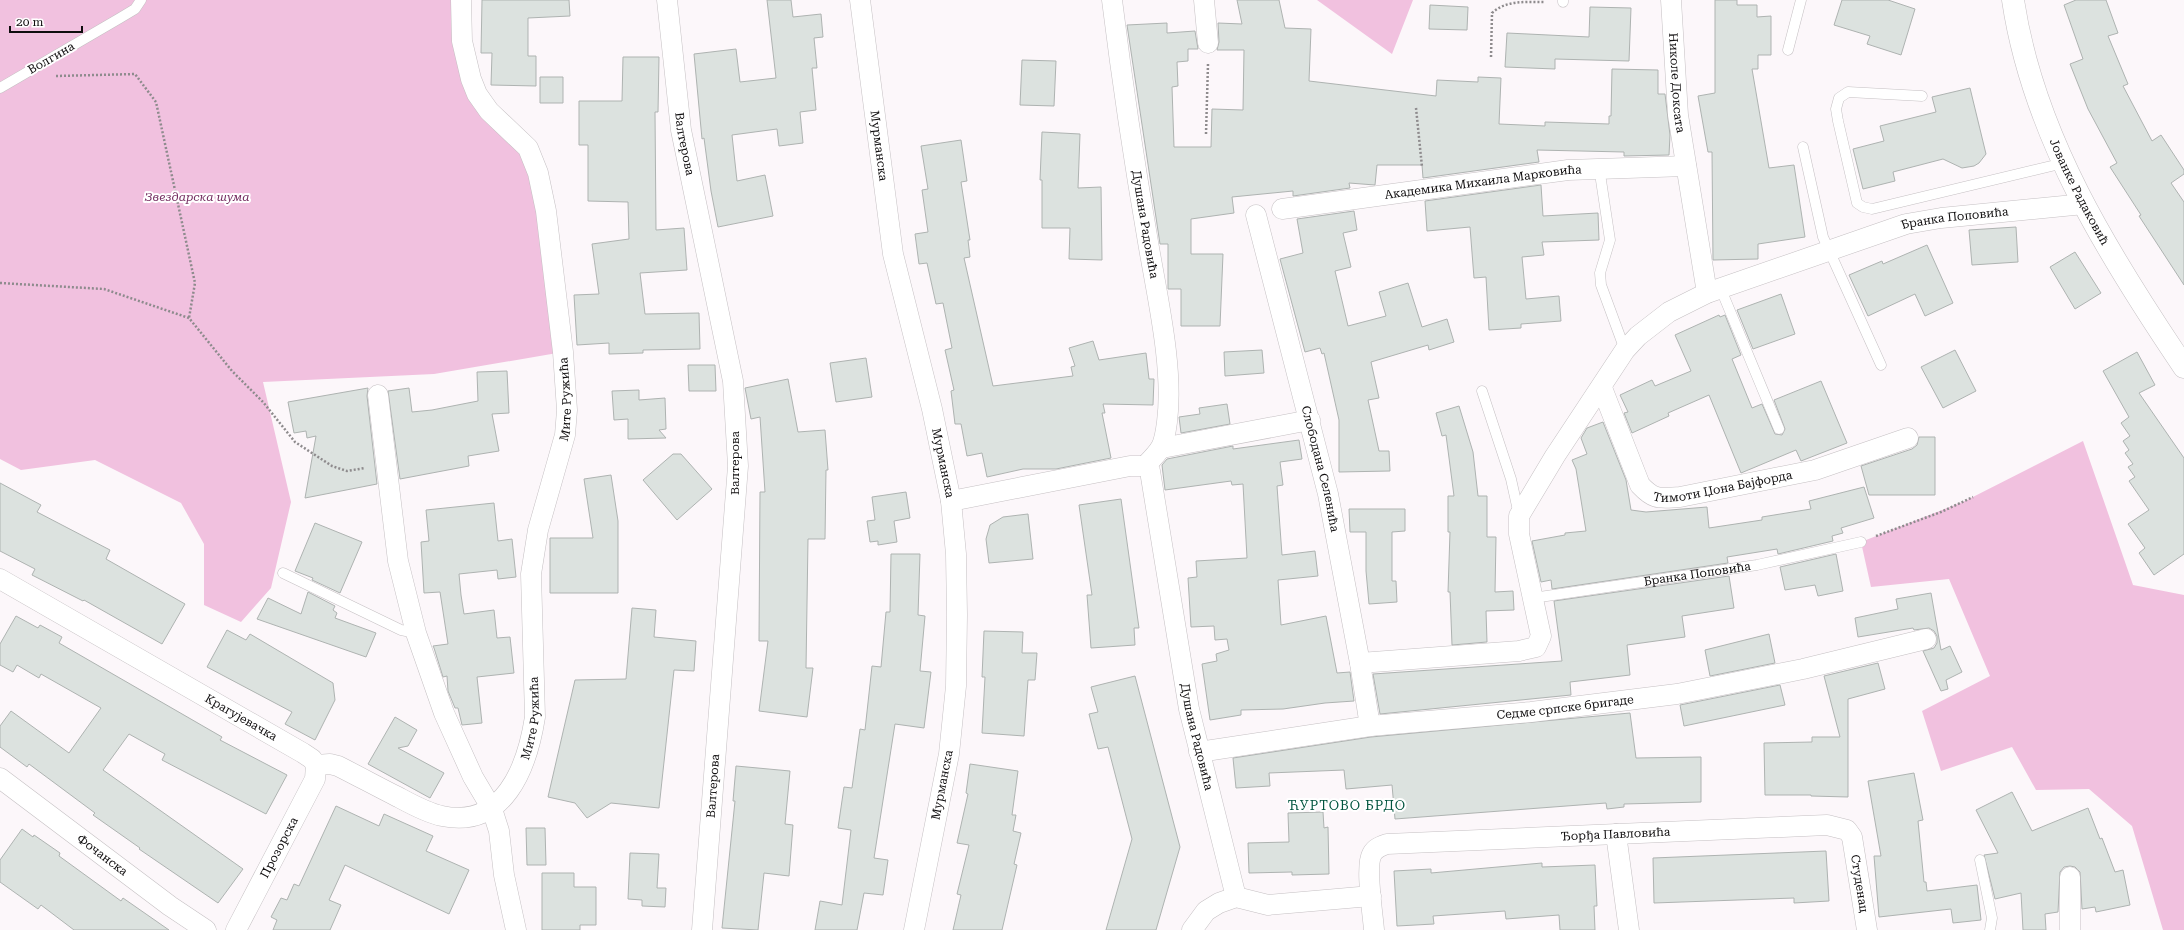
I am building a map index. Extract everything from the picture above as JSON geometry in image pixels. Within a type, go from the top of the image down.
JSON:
[{"type":"main road","name":"Јованке Радаковић","points":[[2012,0],[2017,30],[2037,101],[2064,163],[2084,204],[2125,276],[2184,368]]},
{"type":"street","name":"Мите Ружића","points":[[461,0],[462,41],[471,79],[477,94],[489,111],[528,148],[538,173],[546,211],[563,352],[567,410],[565,435],[538,530],[531,574],[535,717],[532,738],[527,754],[511,787],[503,799],[492,809]]},
{"type":"street","name":"Валтерова","points":[[667,0],[681,130],[733,380],[738,466],[702,930]]},
{"type":"street","name":"Мурманска","points":[[860,0],[893,254],[932,409],[950,501],[957,592],[956,686],[949,754],[914,930]]},
{"type":"street","name":"Душана Радовића","points":[[1112,0],[1126,114],[1155,285],[1168,376],[1168,420],[1162,448]]},
{"type":"street","points":[[1204,0],[1208,43]]},
{"type":"street","name":"Николе Доксата","points":[[1672,0],[1675,81],[1686,166]]},
{"type":"street","points":[[1686,166],[1713,290]]},
{"type":"street","name":"Академика Михаила Марковића","points":[[1282,209],[1568,170],[1599,167],[1686,166]]},
{"type":"street","name":"Бранка Поповића","points":[[1519,516],[1555,456],[1602,388],[1626,350],[1638,336],[1669,312],[1713,290],[1906,224],[1929,219],[2084,204]]},
{"type":"street","name":"Слободана Селенића","points":[[1256,215],[1328,494],[1360,663],[1370,726]]},
{"type":"street","name":"Тимоти Џона Бајфорда","points":[[1602,388],[1640,485],[1651,497],[1680,497],[1815,470],[1908,438]]},
{"type":"street","points":[[378,395],[385,465],[398,561],[416,633],[444,713],[473,777],[492,809],[499,831],[504,875],[516,930]]},
{"type":"street","points":[[950,501],[1130,466],[1145,466],[1162,448],[1310,420]]},
{"type":"street","name":"Душана Радовића","points":[[1145,466],[1150,471],[1183,681],[1236,898]]},
{"type":"street","points":[[1360,663],[1519,651],[1536,647],[1541,636],[1519,534],[1519,516]]},
{"type":"street","name":"Крагујевачка","points":[[0,579],[312,758],[316,765]]},
{"type":"street","name":"Седме српске бригаде","points":[[1200,752],[1370,726],[1531,712],[1677,694],[1803,669],[1926,640]]},
{"type":"street","points":[[316,765],[330,764],[338,766],[409,803],[441,816],[471,818],[492,809]]},
{"type":"street","name":"Прозорска","points":[[236,930],[315,778],[316,765]]},
{"type":"street","name":"Фочанска","points":[[0,778],[170,906],[206,930]]},
{"type":"street","name":"Ђорђа Павловића","points":[[1370,896],[1370,859],[1376,849],[1387,844],[1827,825],[1847,830],[1852,837]]},
{"type":"street","points":[[1616,834],[1629,930]]},
{"type":"street","name":"Студенац","points":[[1852,837],[1867,930]]},
{"type":"street","points":[[2070,877],[2070,930]]},
{"type":"street","points":[[1192,930],[1206,911],[1219,903],[1236,898],[1268,905],[1370,896],[1374,930]]},
{"type":"lane","name":"Волгина","points":[[0,88],[120,18],[134,9],[141,0]]},
{"type":"lane","points":[[1788,50],[1801,0]]},
{"type":"lane","points":[[1922,96],[1848,92],[1844,93],[1839,98],[1836,109],[1838,120],[1857,203],[1863,207],[1872,208],[2064,163]]},
{"type":"lane","points":[[1803,147],[1819,225],[1881,365]]},
{"type":"lane","points":[[1599,167],[1610,240],[1600,273],[1601,285],[1626,350]]},
{"type":"lane","points":[[1713,290],[1779,429]]},
{"type":"lane","points":[[1482,391],[1511,479],[1519,516]]},
{"type":"lane","name":"Бранка Поповића","points":[[1533,598],[1758,565],[1861,542]]},
{"type":"lane","points":[[283,573],[401,630],[416,633]]},
{"type":"lane","points":[[1980,860],[1992,918],[1990,930]]},
{"type":"path","points":[[1491,57],[1492,13],[1498,5],[1509,2],[1563,1]]},
{"type":"path","points":[[1206,134],[1208,43]]},
{"type":"path","points":[[17,78],[135,74],[156,102],[195,283],[189,318]]},
{"type":"path","points":[[1416,108],[1424,190]]},
{"type":"path","points":[[0,283],[104,288],[189,318],[232,371],[263,402],[295,442],[332,466],[347,471],[385,465]]},
{"type":"path","points":[[1861,542],[1941,512],[1973,497]]},
{"type":"green space","name":"Звездарска шума","points":[[0,0],[461,0],[471,76],[528,148],[563,352],[434,374],[263,382],[291,502],[271,588],[241,622],[204,605],[204,544],[181,503],[95,460],[21,470],[0,459]]},
{"type":"green space","points":[[1317,0],[1413,0],[1392,54]]},
{"type":"green space","points":[[2083,441],[2133,585],[2184,595],[2184,930],[2163,930],[2132,826],[2089,789],[2036,790],[2012,747],[1941,771],[1922,711],[1990,676],[1949,579],[1871,587],[1861,542],[1965,501]]},
{"type":"building","points":[[482,0],[569,0],[570,16],[528,18],[528,56],[536,56],[536,86],[491,85],[492,53],[481,53]]},
{"type":"building","points":[[767,0],[791,0],[793,17],[821,14],[823,37],[814,38],[817,68],[812,68],[816,110],[800,112],[803,143],[779,146],[777,129],[732,135],[737,181],[765,175],[773,216],[718,227],[711,191],[704,138],[702,139],[694,54],[736,49],[740,82],[776,78]]},
{"type":"building","points":[[1237,0],[1279,0],[1285,28],[1311,29],[1309,81],[1436,96],[1437,80],[1478,82],[1478,77],[1501,78],[1499,124],[1545,126],[1545,122],[1609,124],[1609,116],[1611,116],[1612,69],[1658,70],[1658,94],[1665,94],[1670,135],[1669,155],[1624,156],[1624,152],[1537,150],[1539,162],[1423,178],[1422,165],[1377,165],[1375,185],[1349,183],[1350,188],[1293,196],[1293,191],[1232,197],[1234,213],[1191,219],[1191,254],[1223,254],[1220,326],[1181,326],[1181,289],[1168,289],[1168,244],[1160,244],[1127,25],[1167,23],[1167,33],[1195,31],[1198,49],[1188,49],[1188,61],[1177,62],[1178,86],[1172,87],[1174,147],[1211,147],[1212,109],[1243,110],[1244,50],[1217,50],[1219,42],[1218,23],[1242,24]]},
{"type":"building","points":[[1715,0],[1737,0],[1737,5],[1757,5],[1757,17],[1771,16],[1771,55],[1758,55],[1758,69],[1752,69],[1769,168],[1794,165],[1805,237],[1758,244],[1758,259],[1713,260],[1712,152],[1708,152],[1698,96],[1715,93]]},
{"type":"building","points":[[1842,0],[1888,0],[1915,9],[1901,55],[1867,44],[1870,36],[1834,25]]},
{"type":"building","points":[[2076,0],[2106,0],[2118,33],[2108,36],[2128,84],[2123,86],[2152,141],[2161,135],[2184,170],[2184,174],[2171,183],[2184,202],[2184,285],[2139,216],[2141,215],[2110,167],[2117,163],[2088,109],[2070,64],[2083,59],[2064,5]]},
{"type":"building","points":[[1430,5],[1468,7],[1467,30],[1429,29]]},
{"type":"building","points":[[1590,7],[1631,8],[1629,61],[1555,59],[1555,69],[1505,67],[1507,33],[1589,37]]},
{"type":"building","points":[[623,57],[659,57],[658,112],[655,112],[656,230],[684,228],[687,270],[640,273],[645,314],[699,313],[700,349],[643,350],[643,353],[609,354],[609,343],[577,345],[574,295],[599,294],[592,244],[629,239],[628,202],[588,201],[588,145],[579,145],[579,101],[622,101]]},
{"type":"building","points":[[1022,60],[1056,61],[1054,106],[1020,105]]},
{"type":"building","points":[[540,77],[563,77],[563,103],[540,103]]},
{"type":"building","points":[[1970,88],[1986,154],[1979,163],[1974,166],[1962,168],[1943,159],[1893,172],[1895,181],[1863,189],[1853,149],[1884,141],[1880,126],[1936,112],[1932,97]]},
{"type":"building","points":[[1042,132],[1080,134],[1078,188],[1101,187],[1102,260],[1069,259],[1070,228],[1042,228],[1042,180],[1040,180]]},
{"type":"building","points":[[961,140],[967,181],[961,182],[970,240],[968,240],[970,257],[964,258],[993,386],[1073,376],[1071,367],[1075,366],[1069,348],[1093,341],[1099,360],[1146,353],[1149,379],[1154,379],[1153,405],[1103,404],[1105,413],[1102,413],[1111,458],[1056,469],[1023,469],[987,477],[982,453],[967,456],[961,424],[955,424],[951,391],[954,390],[945,350],[952,348],[943,303],[936,304],[927,263],[919,264],[915,234],[928,232],[922,190],[928,189],[921,146]]},
{"type":"building","points":[[1541,185],[1543,216],[1598,213],[1599,240],[1542,242],[1544,255],[1522,257],[1526,299],[1559,296],[1561,321],[1521,324],[1521,328],[1489,330],[1486,277],[1474,278],[1470,227],[1427,231],[1425,201]]},
{"type":"building","points":[[1354,211],[1357,230],[1343,233],[1351,267],[1335,271],[1348,326],[1386,316],[1379,292],[1408,283],[1422,327],[1447,319],[1454,342],[1429,350],[1428,345],[1371,362],[1379,398],[1368,400],[1379,451],[1389,451],[1390,471],[1339,472],[1339,420],[1324,353],[1322,354],[1320,348],[1305,352],[1280,259],[1303,253],[1297,219]]},
{"type":"building","points":[[2016,227],[2018,262],[1972,265],[1969,230]]},
{"type":"building","points":[[1927,245],[1953,303],[1925,316],[1915,294],[1868,316],[1849,275],[1882,261],[1883,264]]},
{"type":"building","points":[[2075,252],[2101,293],[2075,309],[2050,267]]},
{"type":"building","points":[[1781,294],[1795,334],[1753,349],[1737,310]]},
{"type":"building","points":[[1719,315],[1720,317],[1725,315],[1741,355],[1732,359],[1752,408],[1762,404],[1775,434],[1782,435],[1785,429],[1774,400],[1821,381],[1847,443],[1801,461],[1796,450],[1741,473],[1709,395],[1668,413],[1669,416],[1632,433],[1624,413],[1628,412],[1620,395],[1652,380],[1655,386],[1691,371],[1675,335]]},
{"type":"building","points":[[1262,350],[1264,373],[1225,376],[1224,352]]},
{"type":"building","points":[[1955,350],[1976,391],[1943,408],[1921,367]]},
{"type":"building","points":[[2137,352],[2155,385],[2139,393],[2184,458],[2184,554],[2154,575],[2139,553],[2145,548],[2128,524],[2149,510],[2129,481],[2135,477],[2128,467],[2133,464],[2125,453],[2129,450],[2123,441],[2130,436],[2121,423],[2129,417],[2103,371]]},
{"type":"building","points":[[866,358],[872,397],[836,402],[830,363]]},
{"type":"building","points":[[688,365],[715,365],[716,391],[689,391]]},
{"type":"building","points":[[507,371],[509,413],[492,414],[499,451],[468,456],[469,466],[400,479],[388,391],[409,388],[412,412],[432,410],[478,401],[477,372]]},
{"type":"building","points":[[788,379],[798,432],[825,430],[828,470],[826,470],[825,539],[808,539],[806,668],[813,668],[807,717],[759,711],[768,641],[759,641],[760,492],[765,492],[760,417],[751,419],[745,388]]},
{"type":"building","points":[[368,388],[367,396],[377,484],[305,498],[316,436],[307,438],[306,431],[294,433],[288,402]]},
{"type":"building","points":[[639,390],[639,400],[665,398],[666,429],[659,430],[666,438],[628,439],[628,419],[614,420],[612,391]]},
{"type":"building","points":[[1227,404],[1230,424],[1181,433],[1179,417],[1200,414],[1199,408]]},
{"type":"building","points":[[1459,406],[1473,452],[1478,496],[1487,496],[1487,537],[1496,537],[1495,592],[1513,591],[1514,610],[1486,611],[1487,642],[1452,645],[1450,592],[1448,592],[1450,532],[1448,532],[1448,496],[1454,496],[1446,435],[1442,436],[1436,413]]},
{"type":"building","points":[[1603,422],[1626,480],[1631,510],[1646,512],[1707,507],[1709,528],[1762,520],[1762,517],[1811,509],[1809,501],[1864,487],[1874,518],[1841,528],[1843,533],[1832,536],[1833,541],[1778,554],[1777,549],[1727,557],[1728,563],[1552,589],[1551,580],[1541,582],[1532,541],[1565,535],[1565,533],[1586,531],[1576,469],[1572,460],[1587,454],[1581,438],[1587,428]]},
{"type":"building","points":[[1919,437],[1935,437],[1935,495],[1869,495],[1861,466],[1912,449],[1917,445]]},
{"type":"building","points":[[1299,440],[1302,459],[1280,462],[1283,485],[1277,486],[1282,555],[1315,551],[1318,576],[1278,580],[1281,625],[1326,616],[1337,673],[1350,672],[1354,701],[1325,703],[1283,709],[1241,710],[1241,715],[1210,720],[1202,664],[1217,661],[1216,654],[1229,650],[1227,639],[1215,640],[1214,626],[1191,627],[1188,578],[1197,577],[1196,561],[1247,558],[1243,484],[1232,485],[1231,481],[1165,490],[1162,465],[1167,459],[1233,446],[1233,449]]},
{"type":"building","points":[[673,454],[681,454],[712,489],[677,520],[643,480]]},
{"type":"building","points":[[611,475],[618,521],[618,593],[550,593],[550,538],[593,538],[584,479]]},
{"type":"building","points":[[0,483],[41,505],[37,512],[110,550],[106,559],[185,604],[162,644],[84,600],[83,601],[32,575],[35,569],[0,551]]},
{"type":"building","points":[[906,492],[910,518],[894,521],[897,542],[878,545],[878,541],[870,542],[867,521],[875,520],[872,497]]},
{"type":"building","points":[[1121,499],[1139,628],[1134,628],[1135,645],[1091,648],[1087,595],[1092,595],[1079,505]]},
{"type":"building","points":[[494,503],[498,541],[512,539],[516,577],[498,579],[497,570],[459,574],[461,595],[464,614],[494,610],[497,638],[510,637],[514,673],[477,677],[482,723],[462,725],[458,708],[455,708],[448,691],[447,676],[443,677],[433,646],[448,644],[440,592],[424,593],[421,542],[429,541],[426,510]]},
{"type":"building","points":[[1349,509],[1405,509],[1405,531],[1392,532],[1392,581],[1396,581],[1397,602],[1369,604],[1366,571],[1366,532],[1350,532]]},
{"type":"building","points":[[1028,514],[1033,559],[989,563],[986,539],[990,525],[1003,517]]},
{"type":"building","points":[[315,523],[362,542],[340,593],[312,580],[313,578],[295,571]]},
{"type":"building","points":[[891,554],[920,554],[918,615],[925,616],[920,671],[931,672],[924,728],[895,724],[874,858],[888,860],[883,895],[864,893],[857,930],[815,930],[820,901],[842,905],[851,830],[838,828],[844,787],[852,788],[860,729],[865,730],[872,666],[881,667],[886,612],[890,612]]},
{"type":"building","points":[[1836,554],[1843,591],[1818,596],[1815,585],[1785,590],[1780,567]]},
{"type":"building","points":[[1729,576],[1734,608],[1682,616],[1685,637],[1627,645],[1630,675],[1570,682],[1571,695],[1380,714],[1373,674],[1562,661],[1554,601]]},
{"type":"building","points":[[308,592],[335,606],[333,610],[337,613],[335,618],[376,633],[366,657],[257,619],[268,598],[301,614]]},
{"type":"building","points":[[1931,593],[1941,650],[1950,646],[1962,672],[1946,680],[1948,689],[1941,691],[1923,651],[1934,648],[1937,643],[1937,636],[1934,631],[1929,628],[1914,630],[1913,628],[1858,637],[1855,618],[1898,609],[1896,599]]},
{"type":"building","points":[[632,608],[656,610],[654,637],[696,641],[694,671],[674,670],[659,808],[611,803],[587,818],[575,803],[548,797],[575,680],[626,679]]},
{"type":"building","points":[[16,616],[38,628],[40,625],[62,637],[59,643],[222,737],[220,740],[287,775],[266,814],[162,760],[165,754],[129,734],[103,770],[243,869],[218,903],[139,849],[140,848],[93,815],[95,813],[29,764],[27,767],[0,747],[0,726],[11,711],[69,753],[101,708],[41,674],[39,678],[17,665],[13,672],[0,665],[0,644]]},
{"type":"building","points":[[227,630],[246,640],[250,634],[333,683],[335,700],[315,740],[285,724],[292,712],[207,667]]},
{"type":"building","points":[[984,631],[1023,632],[1022,653],[1037,653],[1035,680],[1028,680],[1024,736],[982,733],[985,677],[982,677]]},
{"type":"building","points":[[1769,634],[1775,663],[1710,676],[1705,650]]},
{"type":"building","points":[[1878,663],[1885,689],[1848,699],[1848,797],[1765,795],[1764,743],[1812,742],[1812,737],[1840,737],[1824,676]]},
{"type":"building","points":[[1135,676],[1180,847],[1156,930],[1106,930],[1132,839],[1108,747],[1098,749],[1089,714],[1098,712],[1091,687]]},
{"type":"building","points":[[1780,685],[1785,705],[1684,726],[1680,705]]},
{"type":"building","points":[[1630,713],[1636,758],[1701,757],[1701,802],[1624,804],[1624,807],[1607,809],[1606,803],[1395,819],[1392,785],[1346,789],[1344,770],[1269,773],[1270,786],[1236,788],[1233,758],[1371,737]]},
{"type":"building","points":[[395,717],[417,730],[408,746],[398,748],[444,773],[430,798],[368,764]]},
{"type":"building","points":[[970,764],[1018,771],[1012,815],[1016,815],[1013,831],[1021,833],[1014,864],[1017,865],[1002,930],[953,930],[961,895],[957,894],[969,845],[957,843],[968,794],[966,793]]},
{"type":"building","points":[[736,766],[790,771],[785,824],[793,825],[789,876],[764,873],[758,930],[722,928],[735,801],[733,801]]},
{"type":"building","points":[[1914,773],[1923,820],[1918,821],[1924,882],[1926,882],[1927,891],[1977,885],[1981,920],[1953,923],[1951,909],[1879,917],[1874,856],[1881,856],[1868,781]]},
{"type":"building","points":[[2012,792],[2032,831],[2088,808],[2100,839],[2102,838],[2115,872],[2123,870],[2130,905],[2096,912],[2095,907],[2082,909],[2080,872],[2075,867],[2064,867],[2060,872],[2058,912],[2045,914],[2046,930],[2023,930],[2021,893],[1995,899],[1984,855],[1998,853],[1976,810]]},
{"type":"building","points":[[336,806],[379,826],[384,814],[433,836],[426,851],[469,870],[449,914],[345,865],[329,900],[341,905],[330,930],[273,930],[277,920],[271,917],[281,898],[287,900],[294,884],[299,886]]},
{"type":"building","points":[[1323,812],[1324,828],[1328,827],[1329,874],[1292,875],[1292,872],[1249,873],[1248,843],[1289,842],[1288,813]]},
{"type":"building","points":[[526,828],[545,828],[546,865],[527,865]]},
{"type":"building","points":[[22,829],[33,837],[34,835],[60,853],[59,856],[121,901],[123,898],[169,930],[74,930],[41,905],[38,909],[0,882],[0,860]]},
{"type":"building","points":[[1826,851],[1829,901],[1794,903],[1794,898],[1654,903],[1653,858]]},
{"type":"building","points":[[630,853],[659,854],[657,888],[666,888],[665,907],[642,906],[642,900],[628,899]]},
{"type":"building","points":[[1542,863],[1542,867],[1595,865],[1597,906],[1594,906],[1595,930],[1560,930],[1559,915],[1506,919],[1505,911],[1433,916],[1434,924],[1397,926],[1394,871],[1431,869],[1431,873]]},
{"type":"building","points":[[542,873],[574,873],[574,887],[596,887],[596,925],[580,925],[580,930],[542,930]]},
{"type":"district","name":"ЋУРТОВО БРДО","points":[[1347,805]]}]
